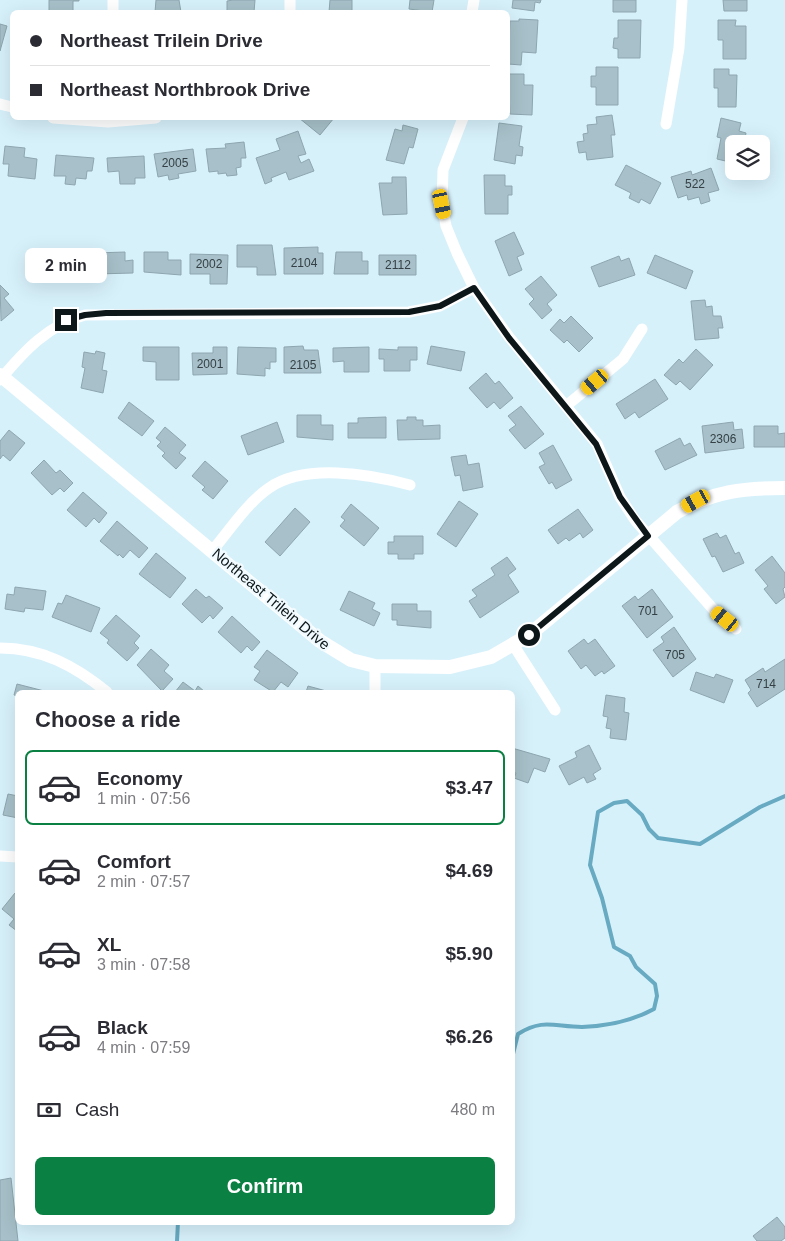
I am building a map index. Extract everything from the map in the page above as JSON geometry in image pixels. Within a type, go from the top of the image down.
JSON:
[{"type":"street","points":[[666,124],[679,48],[682,0]]},
{"type":"street","points":[[71,120],[118,120]]},
{"type":"street","points":[[462,120],[443,170],[442,204],[446,226],[474,288],[509,338],[596,444],[620,497],[648,536],[713,609],[736,629]]},
{"type":"street","points":[[1,377],[22,353],[46,332],[66,320],[85,315],[409,312],[440,306],[474,288]]},
{"type":"street","points":[[566,406],[623,359],[642,329]]},
{"type":"street","name":"Northeast Trilein Drive","points":[[1,377],[334,651],[352,660],[375,666],[457,666],[491,657],[514,646],[677,512],[714,494],[734,490],[785,488]]},
{"type":"street","points":[[212,551],[257,498],[283,480],[316,473],[379,477],[410,485]]},
{"type":"street","points":[[514,646],[555,710]]},
{"type":"street","points":[[0,648],[37,652],[57,659],[76,668],[104,690]]},
{"type":"street","points":[[375,666],[375,690]]},
{"type":"street","points":[[0,856],[15,858]]},
{"type":"building","points":[[49,0],[79,0],[73,1],[73,10],[49,10]]},
{"type":"building","points":[[156,0],[179,0],[181,10],[155,10]]},
{"type":"building","points":[[255,0],[254,10],[227,10],[227,1]]},
{"type":"building","points":[[330,0],[352,0],[352,10],[329,10]]},
{"type":"building","points":[[410,0],[434,0],[432,10],[409,9]]},
{"type":"building","points":[[513,0],[541,0],[540,3],[535,2],[534,11],[512,8]]},
{"type":"building","points":[[613,0],[636,0],[636,12],[613,12]]},
{"type":"building","points":[[723,0],[747,0],[747,11],[724,11]]},
{"type":"building","points":[[519,19],[538,20],[536,53],[522,52],[521,65],[510,64],[510,21],[519,21]]},
{"type":"building","points":[[618,20],[641,20],[640,58],[618,58],[618,49],[613,48],[614,38],[618,38]]},
{"type":"building","points":[[718,20],[736,20],[735,26],[746,26],[746,59],[723,59],[723,40],[718,40]]},
{"type":"building","points":[[0,24],[7,26],[0,51]]},
{"type":"building","points":[[596,67],[618,67],[618,105],[596,105],[596,87],[591,87],[591,76],[596,76]]},
{"type":"building","points":[[714,69],[729,69],[729,75],[737,75],[736,107],[718,107],[718,88],[714,88]]},
{"type":"building","points":[[510,74],[524,74],[524,85],[533,85],[532,115],[510,114]]},
{"type":"building","points":[[612,115],[615,135],[611,135],[613,157],[587,160],[586,152],[579,153],[577,142],[584,141],[583,134],[588,133],[587,125],[597,124],[596,117]]},
{"type":"building","points":[[721,118],[741,123],[739,131],[746,133],[746,135],[725,135],[725,161],[717,159],[721,138],[717,137]]},
{"type":"building","points":[[301,120],[332,120],[320,135]]},
{"type":"building","points":[[499,123],[522,126],[519,146],[523,147],[522,156],[516,155],[515,164],[494,160]]},
{"type":"building","points":[[403,125],[418,129],[413,148],[409,147],[404,164],[386,160],[395,129],[402,131]]},
{"type":"building","points":[[298,131],[306,154],[298,156],[301,163],[309,159],[314,171],[289,180],[286,172],[271,178],[272,181],[265,184],[256,158],[280,150],[276,139]]},
{"type":"building","points":[[244,142],[246,158],[241,158],[241,167],[236,168],[237,175],[227,176],[226,173],[218,174],[218,171],[209,172],[206,149],[226,148],[225,144]]},
{"type":"building","points":[[5,146],[25,148],[24,157],[37,159],[35,179],[8,176],[9,164],[3,164]]},
{"type":"building","points":[[193,149],[196,171],[178,174],[179,178],[169,180],[168,175],[158,177],[154,154]]},
{"type":"building","points":[[56,155],[94,158],[92,171],[87,171],[86,179],[76,178],[75,185],[65,184],[66,176],[54,176]]},
{"type":"building","points":[[144,156],[145,178],[135,178],[135,184],[120,184],[119,171],[108,172],[107,158]]},
{"type":"building","points":[[626,165],[661,183],[650,204],[641,199],[639,203],[629,198],[631,193],[615,185]]},
{"type":"building","points":[[711,168],[719,190],[708,193],[710,201],[701,204],[699,197],[688,200],[687,195],[678,198],[671,177],[691,171],[692,175]]},
{"type":"building","points":[[484,175],[505,175],[505,186],[512,186],[512,195],[508,195],[508,214],[485,214]]},
{"type":"building","points":[[392,177],[406,177],[407,214],[383,215],[379,183],[392,183]]},
{"type":"building","points":[[514,232],[524,254],[517,257],[522,270],[509,276],[495,241]]},
{"type":"building","points":[[237,245],[272,245],[276,275],[257,275],[257,267],[237,267]]},
{"type":"building","points":[[318,247],[318,253],[323,253],[323,274],[284,274],[284,248]]},
{"type":"building","points":[[125,252],[125,261],[133,260],[133,273],[96,274],[95,253]]},
{"type":"building","points":[[144,252],[168,252],[168,260],[181,260],[181,275],[144,272]]},
{"type":"building","points":[[336,252],[362,252],[362,261],[368,261],[368,274],[334,274]]},
{"type":"building","points":[[78,253],[83,273],[50,282],[47,270],[52,269],[50,260]]},
{"type":"building","points":[[190,254],[228,255],[227,284],[210,284],[210,274],[190,274]]},
{"type":"building","points":[[379,255],[416,255],[416,275],[379,275]]},
{"type":"building","points":[[655,255],[693,271],[686,289],[647,273]]},
{"type":"building","points":[[619,256],[621,261],[629,258],[635,275],[599,287],[591,267]]},
{"type":"building","points":[[541,276],[557,295],[547,304],[552,310],[542,319],[529,304],[534,299],[525,289]]},
{"type":"building","points":[[0,285],[9,294],[4,298],[14,310],[1,321]]},
{"type":"building","points":[[705,300],[706,307],[712,306],[713,316],[721,316],[723,328],[718,328],[719,338],[695,340],[691,301]]},
{"type":"building","points":[[571,316],[593,338],[579,352],[567,340],[564,343],[550,330],[560,319],[564,323]]},
{"type":"building","points":[[303,346],[304,350],[318,350],[321,373],[284,373],[284,347]]},
{"type":"building","points":[[431,346],[465,352],[461,371],[427,364]]},
{"type":"building","points":[[143,347],[179,347],[179,380],[156,380],[156,362],[143,361]]},
{"type":"building","points":[[213,347],[227,347],[227,374],[193,375],[192,353],[213,353]]},
{"type":"building","points":[[238,347],[276,348],[276,362],[270,362],[270,369],[265,368],[265,376],[237,374]]},
{"type":"building","points":[[369,347],[369,372],[344,372],[344,361],[333,362],[333,348]]},
{"type":"building","points":[[398,347],[417,347],[417,360],[410,360],[410,371],[384,371],[384,359],[379,359],[379,349],[398,350]]},
{"type":"building","points":[[696,349],[713,365],[690,390],[680,381],[676,385],[664,375],[679,359],[683,363]]},
{"type":"building","points":[[96,351],[105,353],[102,370],[107,371],[103,393],[81,388],[85,368],[82,367],[84,352],[95,354]]},
{"type":"building","points":[[486,373],[495,384],[499,381],[513,398],[500,409],[494,402],[487,408],[469,388]]},
{"type":"building","points":[[655,379],[668,399],[639,418],[635,412],[625,419],[616,404]]},
{"type":"building","points":[[129,402],[154,421],[142,436],[118,418]]},
{"type":"building","points":[[521,406],[544,434],[525,449],[509,430],[516,425],[508,416]]},
{"type":"building","points":[[297,415],[321,415],[321,425],[333,425],[333,440],[297,437]]},
{"type":"building","points":[[386,417],[386,438],[348,438],[348,423],[358,423],[358,418]]},
{"type":"building","points":[[407,417],[416,417],[416,420],[423,420],[423,426],[440,425],[440,439],[398,440],[397,420],[407,420]]},
{"type":"building","points":[[277,422],[284,442],[248,455],[241,436]]},
{"type":"building","points":[[733,422],[734,430],[742,429],[744,448],[705,453],[702,426]]},
{"type":"building","points":[[754,426],[778,426],[778,434],[785,433],[785,447],[754,447]]},
{"type":"building","points":[[165,427],[186,445],[179,453],[186,458],[176,469],[162,456],[165,453],[157,446],[161,442],[156,438]]},
{"type":"building","points":[[9,430],[25,443],[10,461],[3,455],[0,459],[0,441]]},
{"type":"building","points":[[680,438],[684,446],[690,443],[697,455],[665,470],[655,451]]},
{"type":"building","points":[[553,445],[572,480],[556,489],[552,482],[549,484],[539,467],[545,464],[539,453]]},
{"type":"building","points":[[466,455],[468,465],[479,463],[483,487],[463,491],[460,475],[455,476],[451,457]]},
{"type":"building","points":[[44,460],[56,473],[60,470],[73,483],[64,492],[60,488],[52,495],[31,473]]},
{"type":"building","points":[[205,461],[228,481],[213,499],[202,490],[205,487],[192,476]]},
{"type":"building","points":[[83,492],[107,513],[99,523],[94,518],[86,527],[67,510]]},
{"type":"building","points":[[459,501],[478,514],[456,547],[437,534]]},
{"type":"building","points":[[351,504],[379,528],[364,546],[340,526],[345,520],[341,517]]},
{"type":"building","points":[[295,508],[310,522],[280,556],[265,542]]},
{"type":"building","points":[[578,509],[593,530],[583,538],[580,533],[569,541],[566,538],[558,544],[548,530]]},
{"type":"building","points":[[117,521],[148,548],[139,558],[130,550],[123,558],[119,554],[118,556],[100,541]]},
{"type":"building","points":[[717,533],[720,538],[726,535],[735,554],[739,552],[744,563],[723,572],[715,556],[712,557],[703,539]]},
{"type":"building","points":[[394,536],[423,536],[423,554],[414,554],[414,559],[398,559],[398,554],[388,554],[388,542],[394,542]]},
{"type":"building","points":[[156,553],[186,578],[170,598],[139,574]]},
{"type":"building","points":[[772,556],[785,573],[785,587],[783,589],[785,597],[776,604],[764,589],[768,586],[755,570]]},
{"type":"building","points":[[507,557],[516,569],[508,575],[519,592],[480,618],[469,601],[477,596],[472,590],[495,575],[491,568]]},
{"type":"building","points":[[15,587],[46,591],[43,610],[25,608],[24,612],[5,609],[7,594],[14,595]]},
{"type":"building","points":[[196,589],[206,598],[209,596],[223,608],[213,619],[210,615],[202,623],[182,604]]},
{"type":"building","points":[[652,589],[673,617],[647,638],[622,606],[635,596],[638,600]]},
{"type":"building","points":[[349,591],[375,603],[372,609],[380,613],[374,626],[340,610]]},
{"type":"building","points":[[66,595],[100,608],[91,632],[52,617],[58,603],[62,604]]},
{"type":"building","points":[[392,604],[417,604],[417,611],[431,611],[431,628],[397,625],[397,620],[392,620]]},
{"type":"building","points":[[116,615],[140,636],[134,643],[139,648],[127,661],[107,643],[109,640],[100,633]]},
{"type":"building","points":[[232,616],[260,642],[252,651],[247,646],[241,653],[218,632]]},
{"type":"building","points":[[674,627],[696,659],[673,677],[653,650],[664,642],[661,637]]},
{"type":"building","points":[[584,639],[588,644],[595,639],[615,666],[604,674],[602,671],[595,676],[586,665],[581,669],[568,651]]},
{"type":"building","points":[[151,649],[169,665],[164,671],[173,679],[161,690],[137,665]]},
{"type":"building","points":[[267,650],[298,673],[288,687],[281,682],[275,690],[270,690],[254,680],[260,671],[254,667]]},
{"type":"building","points":[[785,659],[785,689],[757,707],[748,693],[751,690],[745,680],[763,668],[765,672]]},
{"type":"building","points":[[696,672],[714,678],[716,674],[733,680],[724,703],[690,690]]},
{"type":"building","points":[[183,682],[194,690],[177,690]]},
{"type":"building","points":[[17,684],[40,690],[15,690]]},
{"type":"building","points":[[308,686],[323,690],[307,690]]},
{"type":"building","points":[[606,695],[625,698],[624,712],[629,713],[626,740],[610,738],[611,729],[606,728],[608,717],[603,716]]},
{"type":"building","points":[[589,745],[601,769],[593,774],[596,779],[587,783],[584,777],[569,785],[559,766],[577,757],[575,752]]},
{"type":"building","points":[[515,749],[550,759],[545,772],[534,768],[528,783],[515,778]]},
{"type":"building","points":[[8,794],[15,795],[15,817],[3,815]]},
{"type":"building","points":[[15,893],[15,930],[9,925],[14,919],[2,909]]},
{"type":"building","points":[[11,1178],[18,1241],[0,1241],[0,1180]]},
{"type":"building","points":[[777,1217],[785,1227],[785,1238],[781,1241],[757,1241],[753,1236]]},
{"type":"waterway","points":[[515,1046],[518,1034],[535,1026],[549,1024],[582,1027],[601,1025],[628,1020],[654,1009],[657,996],[655,984],[636,967],[630,956],[614,947],[602,898],[590,865],[598,812],[614,803],[627,801],[642,815],[649,829],[658,838],[700,844],[760,807],[785,796]]},
{"type":"waterway","points":[[177,1241],[178,1225]]},
{"type":"route","points":[[66,320],[85,315],[106,313],[409,312],[440,306],[474,288],[509,338],[596,444],[606,460],[620,497],[629,513],[648,536],[529,635]]}]
